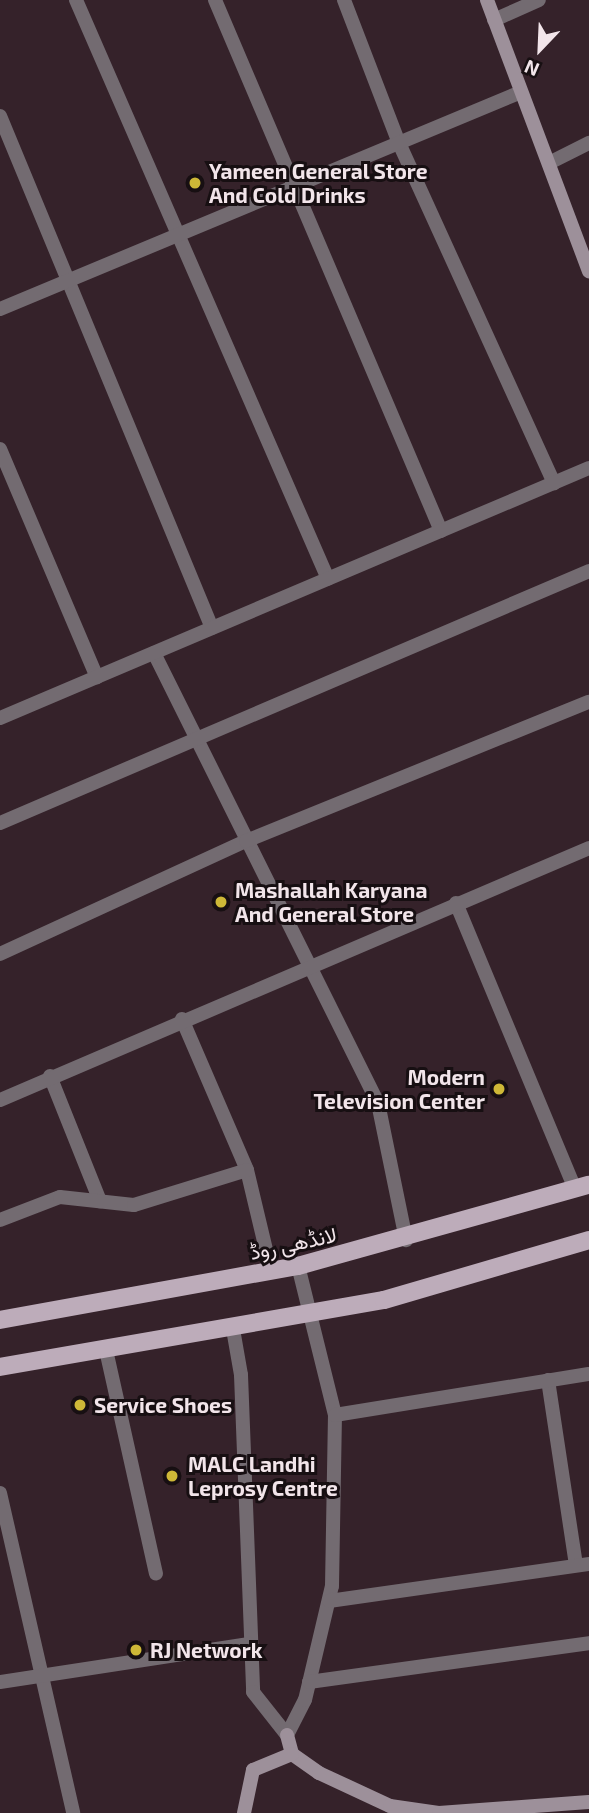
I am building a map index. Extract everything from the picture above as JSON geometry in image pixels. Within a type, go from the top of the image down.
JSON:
[{"type":"main road","name":"لانڈھی روڈ","points":[[0,1320],[298,1266],[406,1240],[582,1187]]},
{"type":"main road","points":[[0,1367],[312,1315],[589,1240]]},
{"type":"street","points":[[76,0],[328,579]]},
{"type":"street","points":[[215,0],[291,186],[441,531]]},
{"type":"street","points":[[344,0],[399,143],[554,483]]},
{"type":"street","points":[[487,0],[589,271]]},
{"type":"street","points":[[494,20],[539,0]]},
{"type":"street","points":[[0,309],[521,92]]},
{"type":"street","points":[[0,116],[212,628]]},
{"type":"street","points":[[549,163],[589,143]]},
{"type":"street","points":[[0,449],[97,677]]},
{"type":"street","points":[[0,718],[589,468]]},
{"type":"street","points":[[0,823],[589,571]]},
{"type":"street","points":[[154,653],[378,1103],[406,1240]]},
{"type":"street","points":[[0,954],[246,841],[589,702]]},
{"type":"street","points":[[0,1100],[307,964],[589,848]]},
{"type":"street","points":[[456,903],[582,1187]]},
{"type":"street","points":[[182,1019],[247,1170],[271,1271]]},
{"type":"street","points":[[50,1076],[100,1201]]},
{"type":"street","points":[[0,1220],[60,1197],[134,1205],[247,1170]]},
{"type":"street","points":[[287,1735],[309,1682],[328,1601],[335,1415],[298,1266]]},
{"type":"street","points":[[233,1329],[241,1375],[248,1644],[253,1692],[287,1735],[292,1754],[390,1806],[439,1813],[589,1802]]},
{"type":"street","points":[[107,1350],[156,1573]]},
{"type":"street","points":[[335,1415],[589,1374]]},
{"type":"street","points":[[328,1601],[583,1564],[548,1380]]},
{"type":"street","points":[[0,1493],[73,1813]]},
{"type":"street","points":[[309,1682],[589,1643]]},
{"type":"street","points":[[0,1682],[42,1673],[248,1644]]},
{"type":"street","points":[[244,1813],[253,1770],[292,1754]]},
{"type":"place","name":"Yameen General Store And Cold Drinks","points":[[195,183]]},
{"type":"place","name":"Mashallah Karyana And General Store","points":[[221,902]]},
{"type":"place","name":"Modern Television Center","points":[[499,1089]]},
{"type":"place","name":"Service Shoes","points":[[80,1405]]},
{"type":"place","name":"MALC Landhi Leprosy Centre","points":[[172,1476]]},
{"type":"place","name":"RJ Network","points":[[136,1650]]}]
